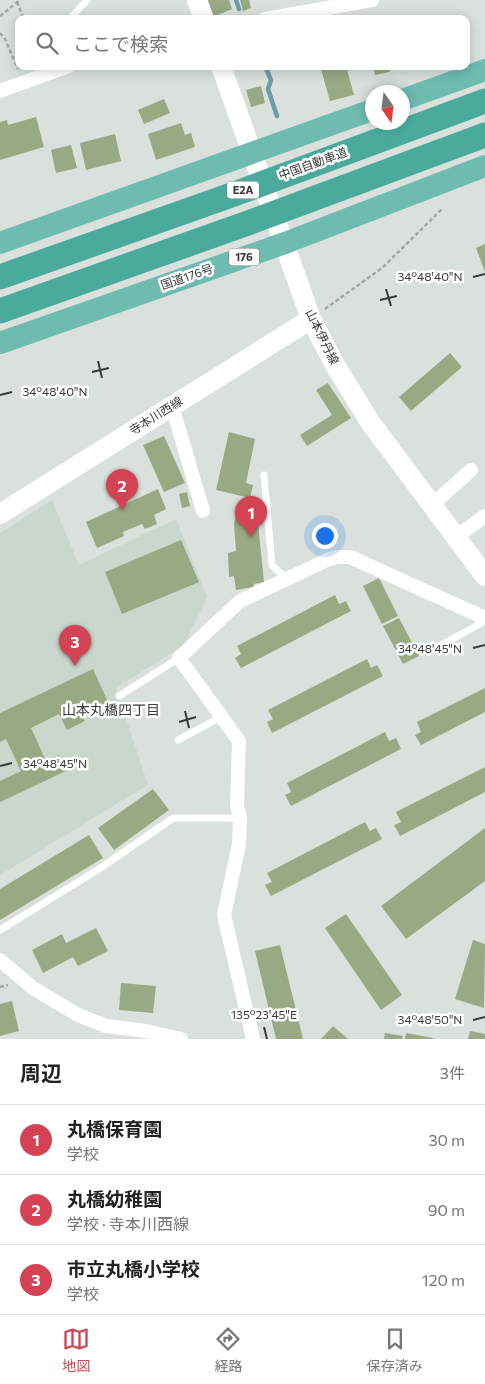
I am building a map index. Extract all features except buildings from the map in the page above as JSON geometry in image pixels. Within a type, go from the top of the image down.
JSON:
[{"type":"highway","points":[[410,97],[485,70]]},
{"type":"highway","name":"中国自動車道","points":[[0,277],[237,193],[485,101]]},
{"type":"highway","points":[[0,243],[365,113]]},
{"type":"highway","points":[[0,311],[248,223],[485,135]]},
{"type":"highway","name":"国道176号","points":[[0,343],[284,243],[485,166]]},
{"type":"main road","points":[[197,0],[203,15]]},
{"type":"main road","name":"山本伊丹線","points":[[222,70],[311,319],[334,365],[362,409],[485,576]]},
{"type":"main road","name":"寺本川西線","points":[[0,514],[311,319]]},
{"type":"street","points":[[288,15],[372,0]]},
{"type":"street","points":[[0,91],[58,70]]},
{"type":"street","points":[[172,406],[203,501]]},
{"type":"street","points":[[432,504],[471,470]]},
{"type":"street","points":[[456,537],[485,516]]},
{"type":"street","points":[[253,1039],[224,915],[239,844],[240,818],[236,806],[239,741],[179,658],[240,601],[330,559],[339,557],[350,558],[485,620]]},
{"type":"street","points":[[0,960],[33,988],[78,1015],[106,1026],[142,1035],[181,1039]]},
{"type":"lane","points":[[74,15],[87,0]]},
{"type":"lane","points":[[264,475],[272,564],[286,579]]},
{"type":"lane","points":[[267,508],[276,507]]},
{"type":"lane","points":[[436,648],[485,620]]},
{"type":"lane","points":[[119,696],[179,658]]},
{"type":"lane","points":[[178,740],[222,717]]},
{"type":"lane","points":[[0,930],[100,869],[173,818],[240,818]]},
{"type":"path","points":[[0,16],[19,1],[23,15]]},
{"type":"path","points":[[0,33],[5,38],[15,62]]},
{"type":"path","points":[[18,70],[22,83]]},
{"type":"path","points":[[311,319],[382,268],[443,208]]},
{"type":"shaded area","points":[[52,500],[79,565],[176,519],[207,597],[184,645],[116,688],[148,785],[0,875],[0,533]]},
{"type":"waterway","points":[[236,0],[239,9]]},
{"type":"waterway","points":[[267,70],[271,80],[268,89],[277,116]]},
{"type":"place","name":"丸橋幼稚園","points":[[122,510]]},
{"type":"place","name":"丸橋保育園","points":[[251,537]]},
{"type":"place","name":"市立丸橋小学校","points":[[75,666]]},
{"type":"district","name":"山本丸橋四丁目","points":[[111,710]]}]
